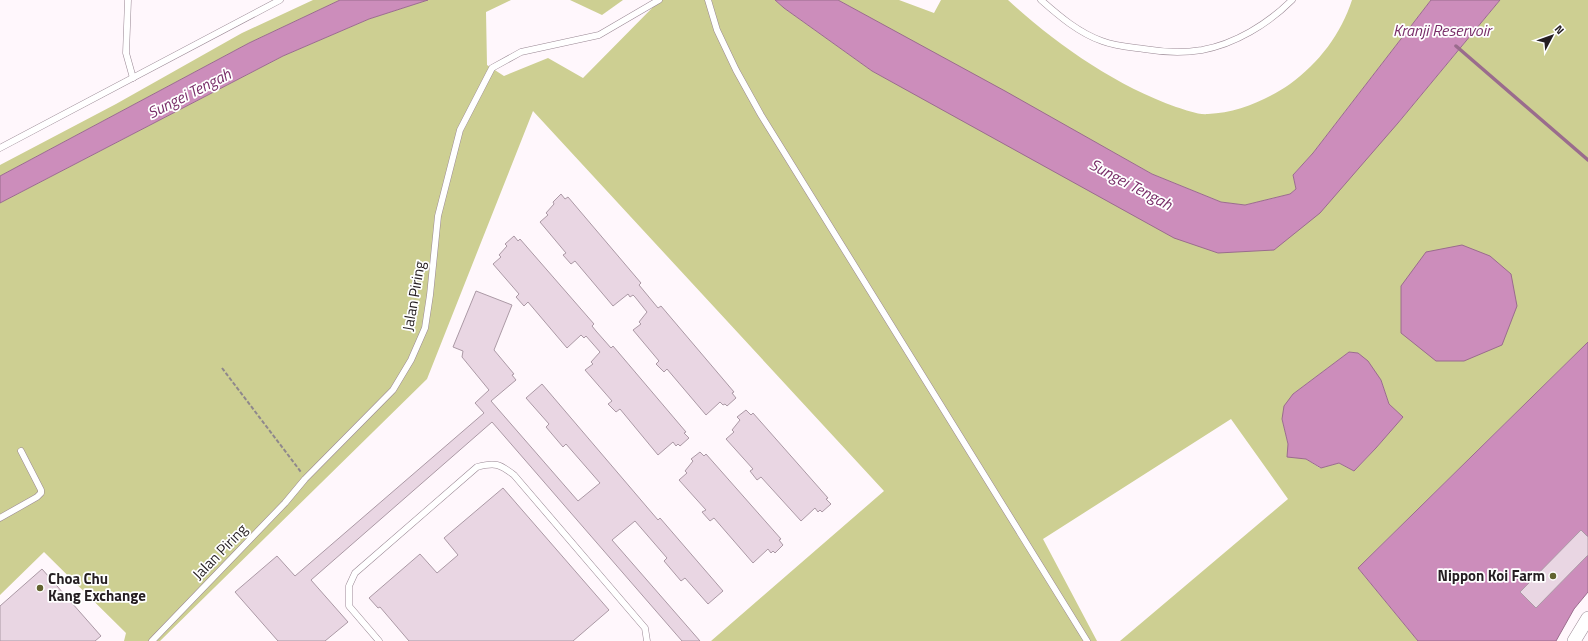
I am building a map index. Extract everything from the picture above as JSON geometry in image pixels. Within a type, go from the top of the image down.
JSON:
[{"type":"street","points":[[1574,641],[1588,618]]},
{"type":"lane","points":[[128,0],[126,53],[133,78]]},
{"type":"lane","points":[[0,148],[133,78],[269,2],[280,0]]},
{"type":"lane","name":"Jalan Piring","points":[[152,641],[285,503],[305,479],[393,390],[414,354],[425,328],[438,216],[460,130],[492,68],[521,52],[599,35],[659,0]]},
{"type":"lane","points":[[708,0],[717,30],[732,63],[761,115],[1087,641]]},
{"type":"lane","points":[[1041,0],[1076,28],[1100,40],[1120,46],[1178,51],[1202,50],[1240,37],[1256,29],[1292,0]]},
{"type":"lane","points":[[0,518],[37,497],[41,493],[41,490],[21,451]]},
{"type":"lane","points":[[379,641],[349,606],[349,586],[355,572],[477,467],[490,463],[502,465],[514,475],[645,628],[647,641]]},
{"type":"path","points":[[222,368],[299,468],[305,479]]},
{"type":"green space","points":[[313,0],[340,0],[249,43],[0,176],[0,165],[116,104],[242,33]]},
{"type":"green space","points":[[428,0],[511,0],[486,12],[487,65],[504,76],[548,58],[583,78],[660,0],[775,0],[872,71],[1218,253],[1398,123],[1500,0],[1588,0],[1588,342],[1358,568],[1418,641],[1120,641],[1288,499],[1231,419],[1043,539],[1097,641],[711,641],[884,491],[533,111],[427,379],[160,641],[124,641],[126,633],[44,552],[0,595],[0,203],[283,56],[369,19]],"holes":[[[1349,352],[1358,353],[1381,380],[1389,404],[1402,417],[1354,471],[1339,463],[1320,468],[1306,459],[1288,456],[1288,444],[1282,419],[1293,394]]]},
{"type":"green space","points":[[570,0],[623,0],[602,15]]},
{"type":"green space","points":[[838,0],[899,0],[934,13],[941,0],[1008,0],[1045,32],[1087,62],[1109,75],[1153,98],[1188,111],[1204,114],[1230,111],[1251,105],[1281,90],[1301,76],[1328,47],[1342,25],[1352,0],[1431,0],[1313,153],[1293,175],[1296,189],[1290,194],[1245,205],[1221,202],[1152,174]]},
{"type":"water","name":"Sungei Tengah","points":[[340,0],[428,0],[369,19],[283,56],[0,203],[0,176],[249,43]]},
{"type":"water","name":"Kranji Reservoir","points":[[775,0],[838,0],[1005,91],[1152,174],[1221,202],[1245,205],[1290,194],[1296,189],[1293,175],[1313,153],[1431,0],[1500,0],[1398,123],[1320,213],[1274,250],[1218,253],[1174,238],[872,71]]},
{"type":"water","points":[[1462,245],[1490,256],[1511,274],[1517,306],[1502,345],[1464,361],[1436,361],[1401,333],[1401,286],[1426,252]]},
{"type":"water","name":"Nippon Koi Farm","points":[[1588,342],[1588,592],[1574,609],[1556,641],[1418,641],[1358,568]]},
{"type":"water","points":[[1349,352],[1358,353],[1368,361],[1381,380],[1389,404],[1403,417],[1354,471],[1339,463],[1321,468],[1306,459],[1287,457],[1288,444],[1282,419],[1284,406],[1293,394]]},
{"type":"building","points":[[561,194],[565,199],[568,197],[641,283],[639,285],[658,308],[661,306],[734,392],[732,393],[736,398],[727,406],[720,402],[706,415],[667,369],[664,372],[656,364],[659,361],[633,330],[641,324],[639,322],[647,312],[635,297],[633,295],[630,297],[628,294],[613,306],[575,261],[571,264],[563,255],[566,253],[540,222],[548,215],[546,213],[554,204],[553,202]]},
{"type":"building","points":[[514,236],[518,241],[520,239],[594,324],[592,326],[596,331],[611,348],[613,346],[686,432],[684,433],[689,438],[680,446],[678,444],[676,446],[673,442],[658,455],[620,409],[616,412],[608,404],[612,401],[585,370],[593,364],[591,362],[600,352],[586,336],[584,338],[581,335],[567,348],[528,302],[524,306],[516,297],[519,294],[493,264],[501,257],[499,255],[507,246],[505,244]]},
{"type":"building","points":[[476,291],[512,305],[494,350],[514,374],[512,375],[516,380],[491,401],[578,501],[600,483],[566,444],[563,447],[546,427],[549,424],[526,398],[542,384],[658,520],[660,518],[723,591],[708,604],[685,578],[681,581],[664,561],[667,558],[635,521],[612,540],[700,641],[682,641],[492,422],[311,580],[348,622],[325,641],[278,641],[235,592],[277,556],[295,576],[484,413],[475,403],[489,390],[462,357],[463,351],[453,347]]},
{"type":"building","points":[[746,410],[751,415],[753,413],[828,498],[826,499],[831,504],[822,512],[820,510],[818,512],[815,508],[801,521],[761,477],[757,480],[750,471],[753,469],[726,439],[734,432],[732,430],[740,420],[737,417]]},
{"type":"building","points":[[700,452],[704,456],[706,454],[781,539],[779,540],[783,545],[775,553],[773,551],[771,553],[768,549],[753,563],[714,518],[710,521],[702,512],[706,510],[679,480],[687,473],[685,471],[693,461],[691,459]]},
{"type":"building","points":[[503,488],[609,610],[573,641],[409,641],[380,607],[378,608],[369,598],[420,554],[437,573],[458,555],[444,538]]},
{"type":"building","points":[[1581,530],[1588,537],[1588,555],[1536,608],[1520,592]]},
{"type":"building","name":"Choa Chu Kang Exchange","points":[[42,569],[101,636],[95,641],[0,641],[0,606]]},
{"type":"waterway","points":[[1456,46],[1588,160]]},
{"type":"place","name":"Nippon Koi Farm","points":[[1553,576]]},
{"type":"place","name":"Choa Chu Kang Exchange","points":[[40,588]]}]
